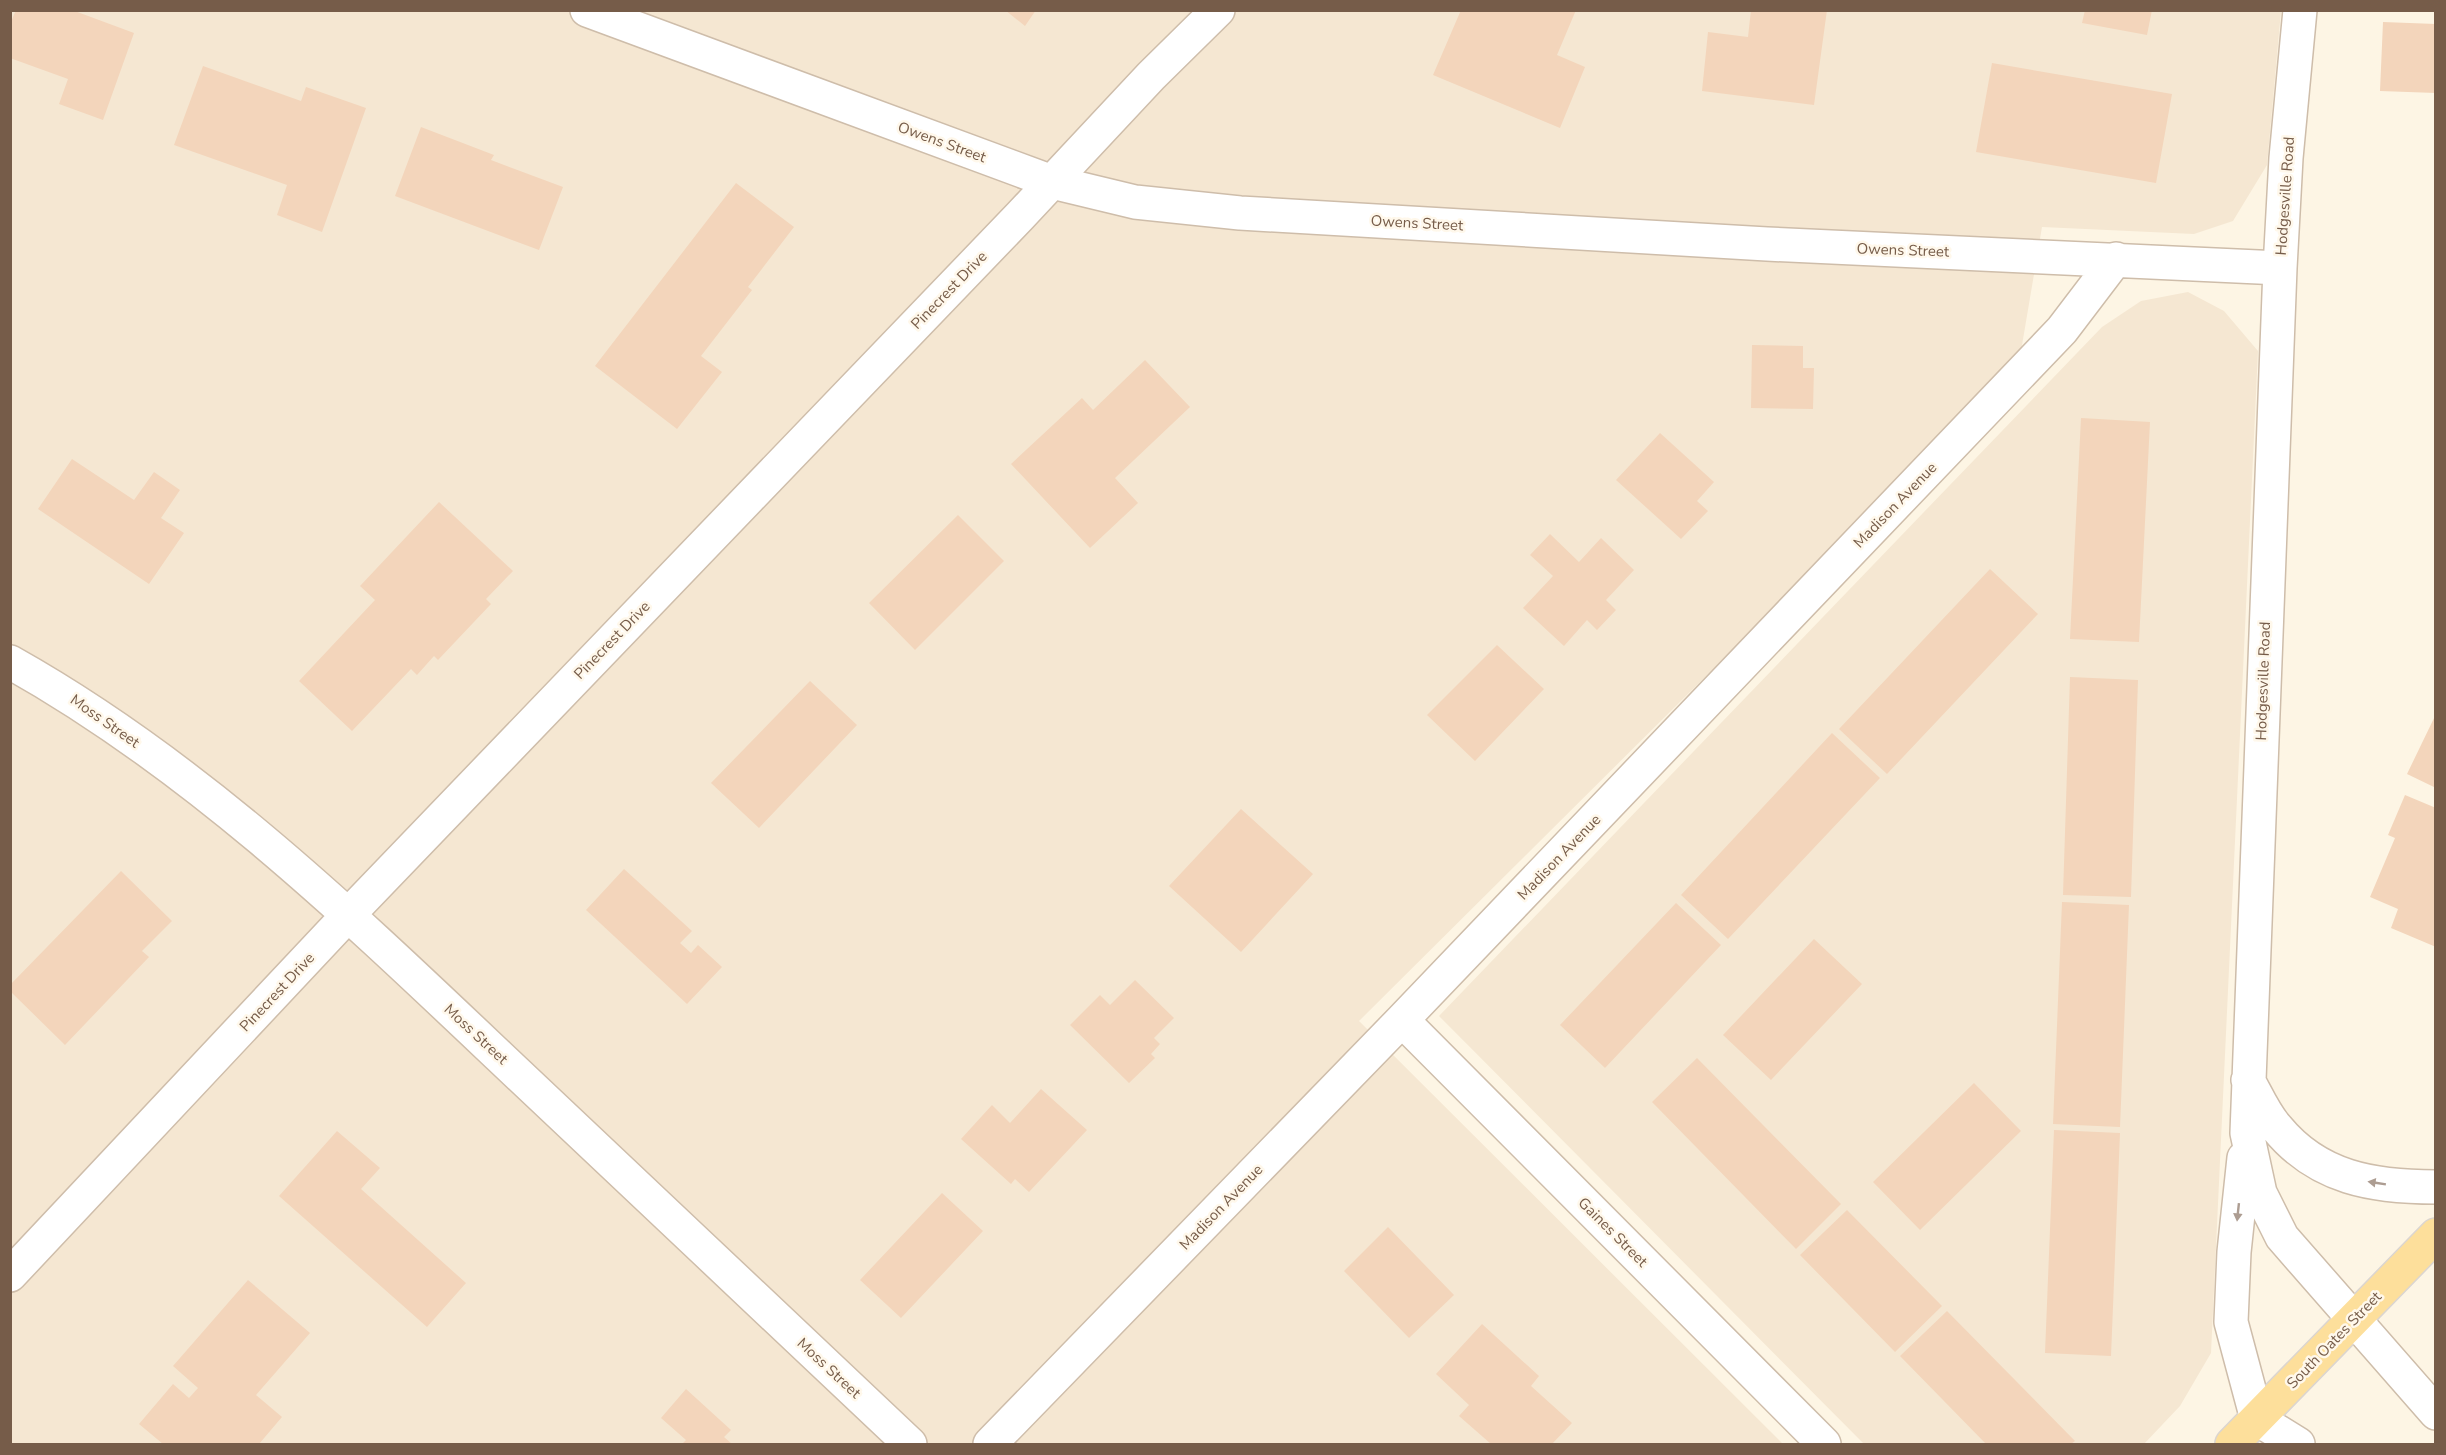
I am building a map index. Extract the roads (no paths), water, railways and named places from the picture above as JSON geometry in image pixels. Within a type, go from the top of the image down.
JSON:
[{"type":"main road","name":"South Oates Street","points":[[2232,1444],[2436,1235]]},
{"type":"street","name":"Owens Street","points":[[587,10],[1052,182],[1135,202],[1240,213],[1755,244],[2280,268]]},
{"type":"street","name":"Pinecrest Drive","points":[[10,1275],[349,914],[1151,76],[1218,10]]},
{"type":"street","name":"Hodgesville Road","points":[[2300,10],[2286,159],[2280,268],[2247,1133],[2260,1193],[2282,1237],[2436,1413]]},
{"type":"street","name":"Madison Avenue","points":[[990,1444],[1402,1020],[2062,330],[2116,259]]},
{"type":"street","name":"Moss Street","points":[[10,662],[67,694],[171,766],[349,914],[910,1444]]},
{"type":"street","name":"Gaines Street","points":[[1402,1020],[1824,1444]]},
{"type":"street","points":[[2248,1080],[2276,1127],[2308,1160],[2350,1179],[2403,1187],[2436,1187]]},
{"type":"street","points":[[2247,1133],[2234,1252],[2231,1322],[2257,1419],[2298,1444]]}]
